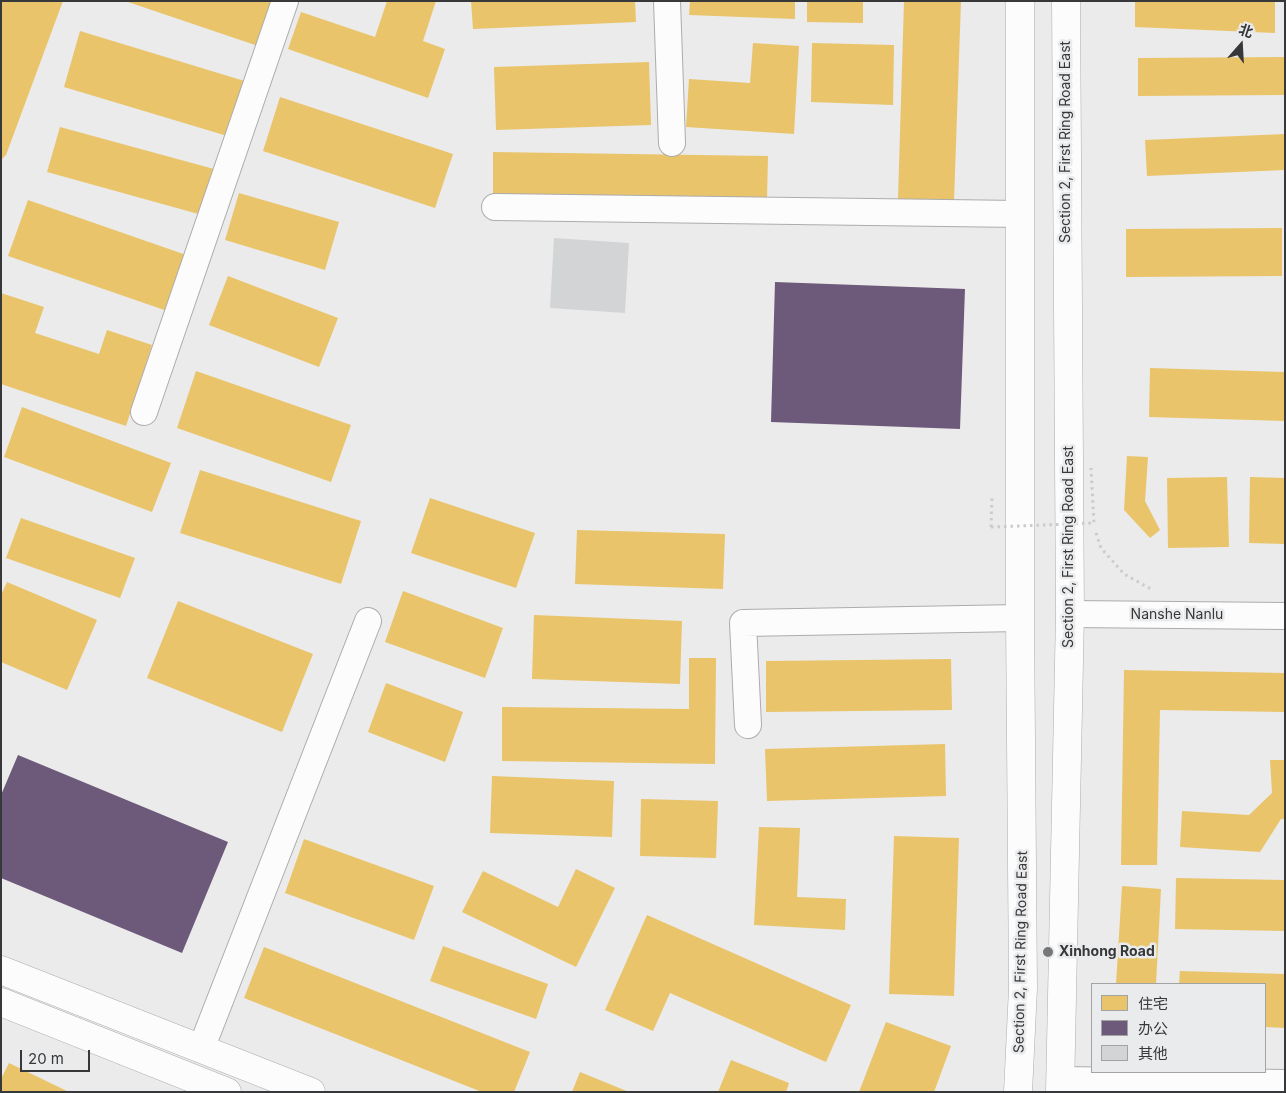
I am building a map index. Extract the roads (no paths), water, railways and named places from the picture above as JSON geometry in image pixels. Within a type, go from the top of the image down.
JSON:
[{"type":"main road","name":"Section 2, First Ring Road East","points":[[1018,1092],[1023,988],[1020,618],[1020,1]]},
{"type":"main road","name":"Section 2, First Ring Road East","points":[[1060,1086],[1070,614],[1066,1]]},
{"type":"main road","points":[[1,970],[311,1092]]},
{"type":"main road","points":[[1,1002],[227,1092]]},
{"type":"street","points":[[144,412],[285,1]]},
{"type":"street","points":[[667,1],[672,143]]},
{"type":"street","points":[[495,207],[1020,214]]},
{"type":"street","name":"Nanshe Nanlu","points":[[1070,614],[1285,616]]},
{"type":"street","points":[[748,724],[743,623],[1020,618]]},
{"type":"street","points":[[201,1049],[368,621]]},
{"type":"street","points":[[1060,1086],[1285,1083]]},
{"type":"place","name":"Xinhong Road","points":[[1048,952]]}]
